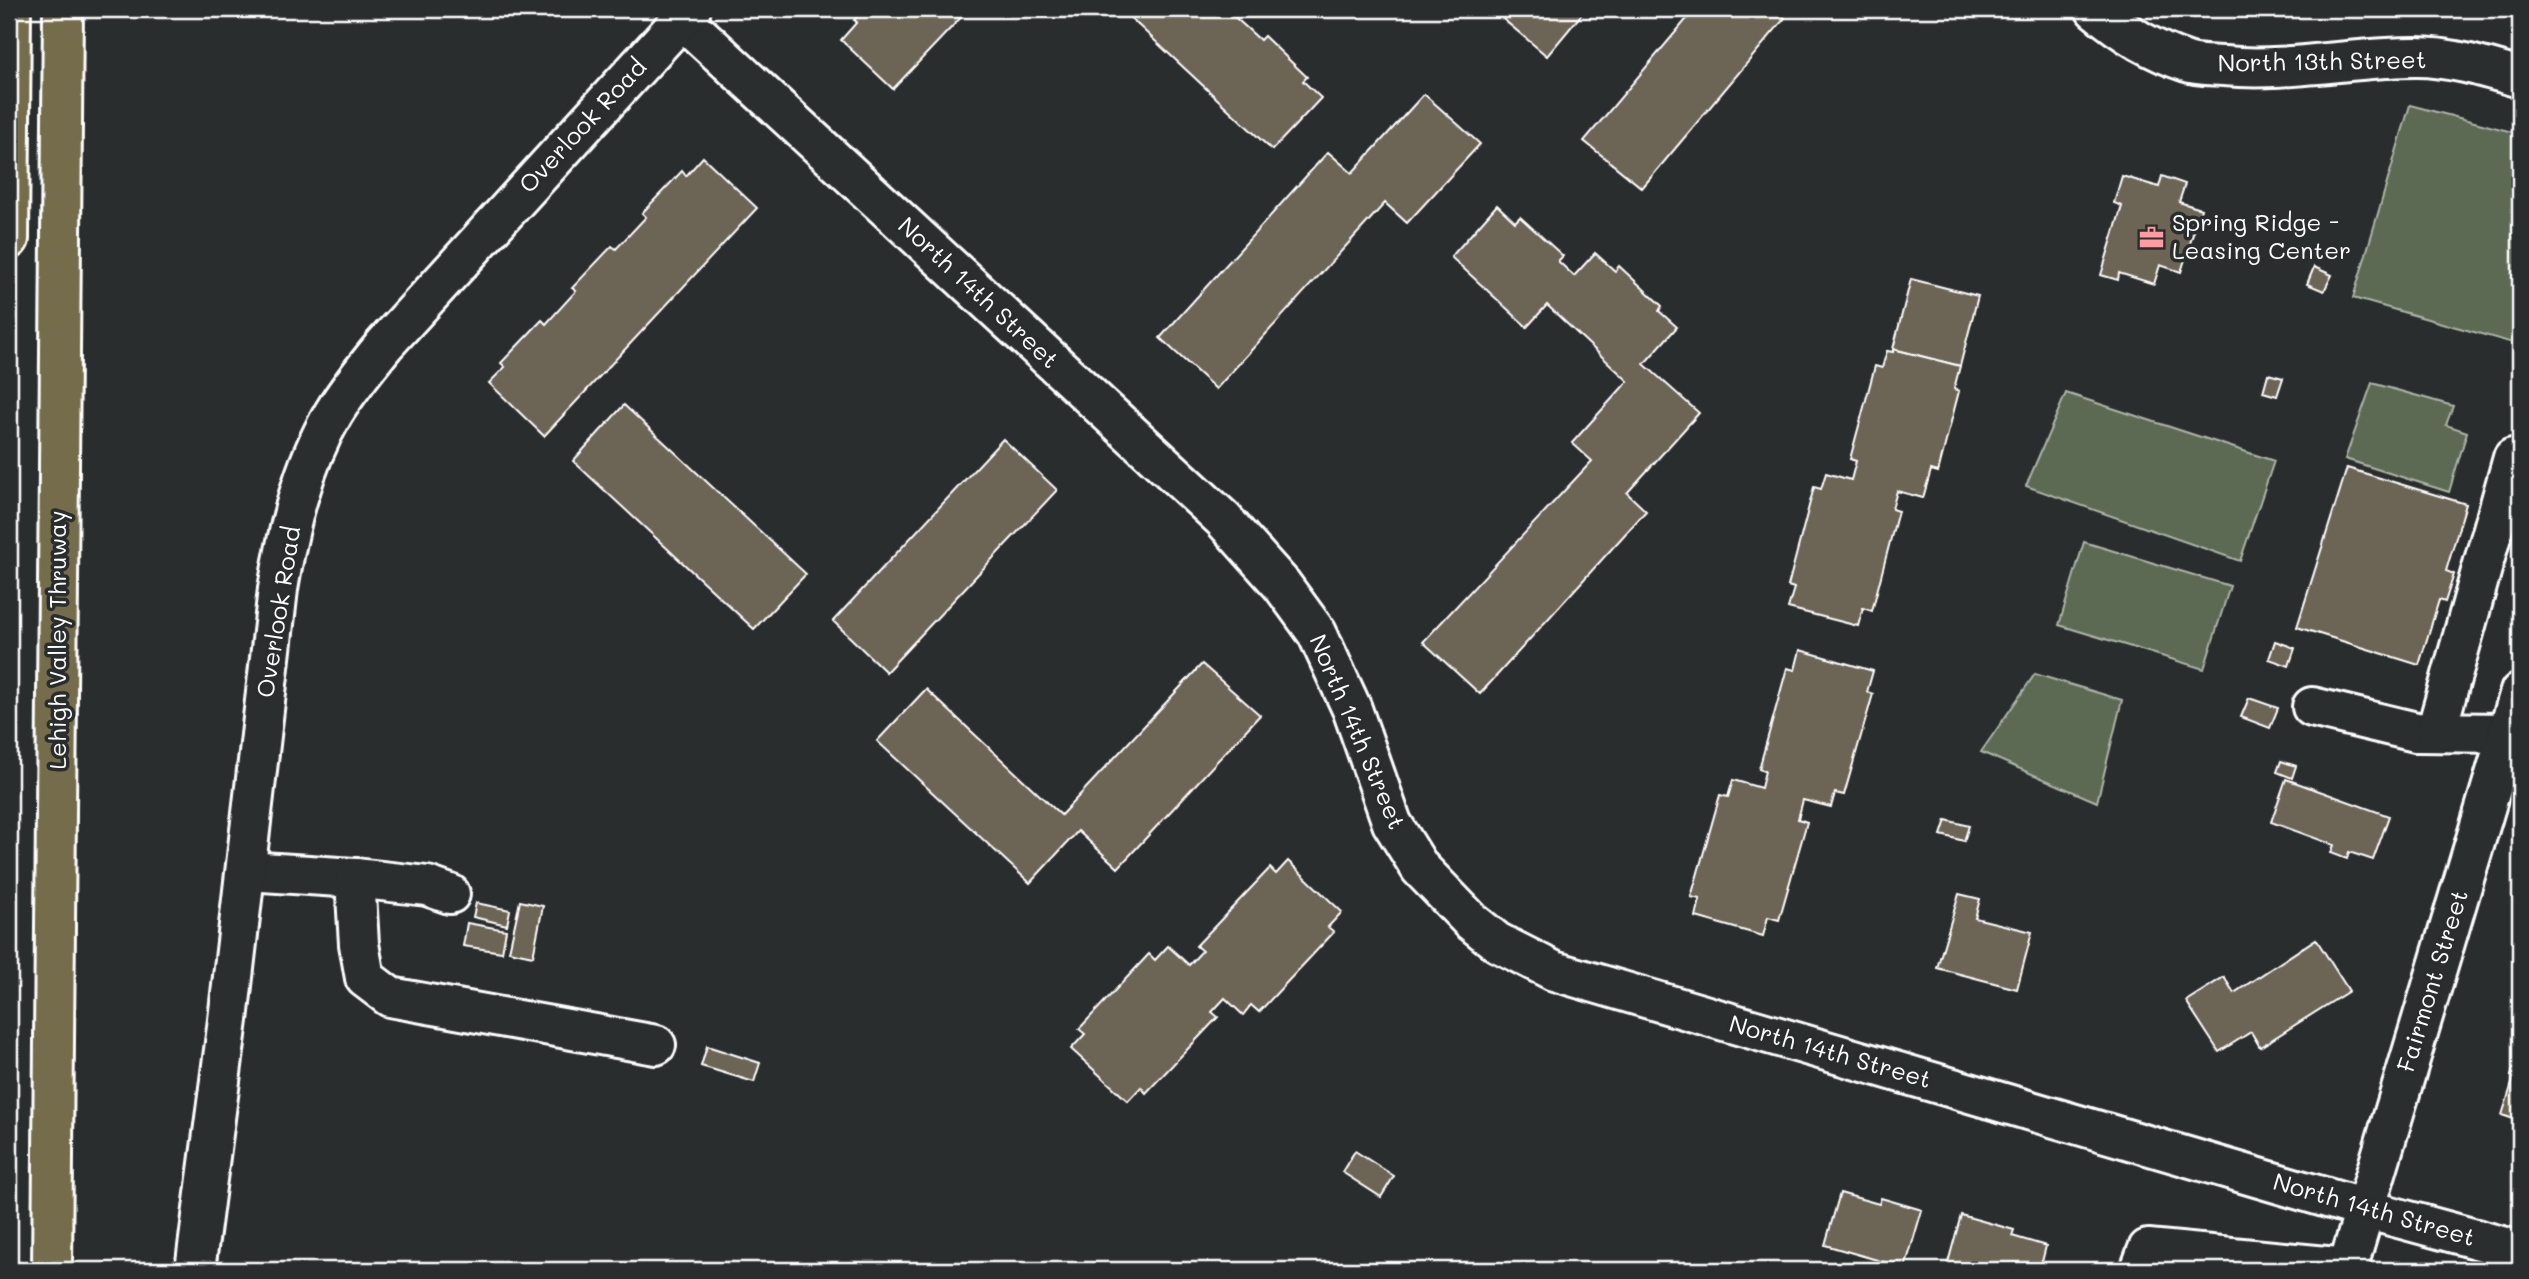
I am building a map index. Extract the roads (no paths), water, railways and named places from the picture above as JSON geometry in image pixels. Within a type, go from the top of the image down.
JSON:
[{"type":"highway","points":[[9,239],[11,9]]},
{"type":"highway","name":"Lehigh Valley Thruway","points":[[52,1270],[63,9]]},
{"type":"street","name":"North 13th Street","points":[[2095,9],[2142,43],[2189,63],[2246,68],[2293,68],[2356,59],[2419,57],[2469,63],[2520,78]]},
{"type":"street","name":"Overlook Road","points":[[195,1270],[246,871],[278,589],[286,541],[315,452],[333,415],[356,380],[385,345],[687,14]]},
{"type":"street","name":"North 14th Street","points":[[687,14],[1223,519],[1283,585],[1317,633],[1348,698],[1392,823],[1420,868],[1446,898],[1497,942],[1554,971],[2365,1209],[2520,1251]]},
{"type":"street","points":[[2436,732],[2513,458],[2520,459]]},
{"type":"street","name":"Fairmont Street","points":[[2347,1269],[2520,692]]},
{"type":"street","points":[[2312,707],[2416,732],[2508,733]]},
{"type":"street","points":[[246,871],[427,886],[450,894]]},
{"type":"street","points":[[355,878],[359,944],[365,978],[390,997],[656,1045]]},
{"type":"street","points":[[2140,1270],[2148,1249],[2347,1269]]},
{"type":"place","name":"Spring Ridge - Leasing Center","points":[[2152,237]]}]
